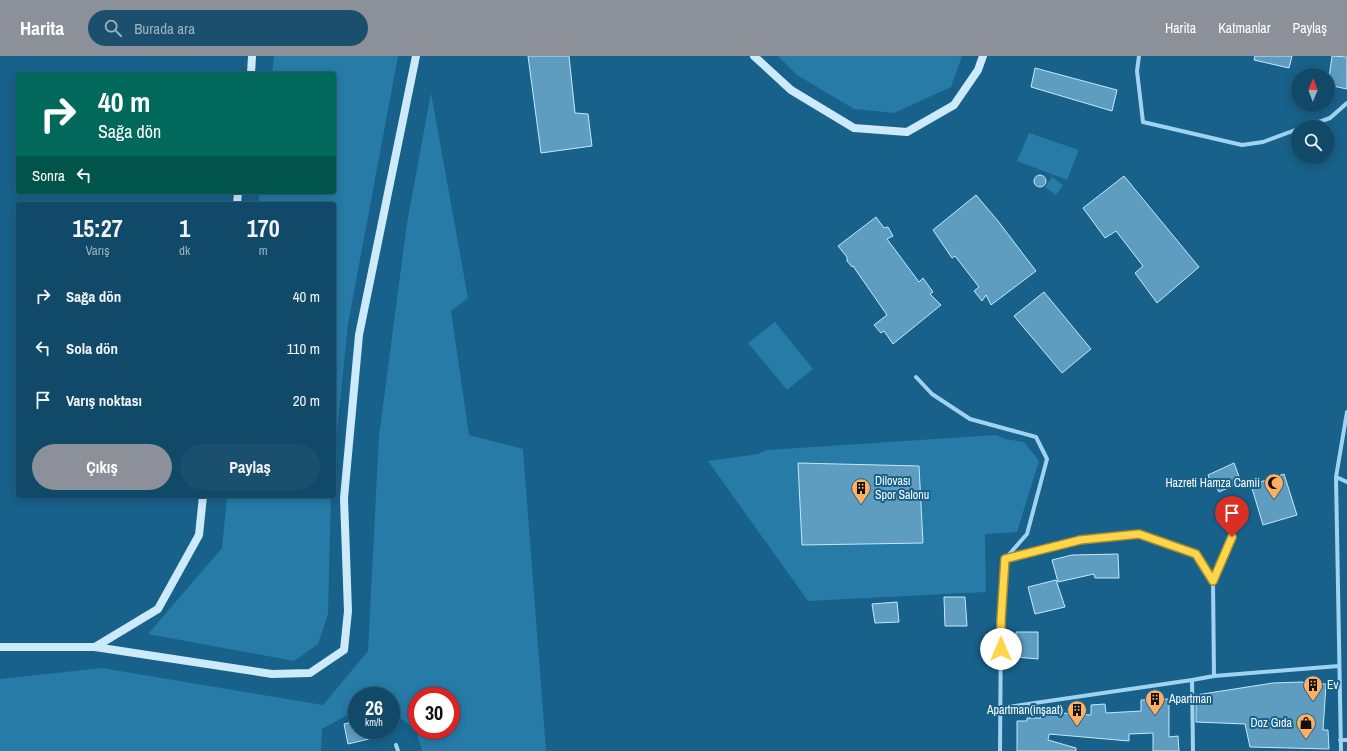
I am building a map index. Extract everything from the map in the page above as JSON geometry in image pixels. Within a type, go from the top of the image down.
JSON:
[{"type":"street","points":[[250,72],[252,56]]},
{"type":"street","points":[[0,648],[95,647],[272,674],[310,673],[344,650],[348,611],[344,498],[359,335],[416,56]]},
{"type":"street","points":[[754,56],[790,90],[854,128],[907,132],[954,105],[978,70],[983,56]]},
{"type":"street","points":[[1139,56],[1137,71],[1143,122],[1242,145],[1263,142],[1291,132]]},
{"type":"street","points":[[1324,120],[1330,118],[1347,103]]},
{"type":"street","points":[[916,377],[932,394],[970,419],[1036,437],[1047,460],[1027,534],[1005,559],[1001,620],[1000,751]]},
{"type":"street","points":[[1341,751],[1336,477],[1347,412]]},
{"type":"street","points":[[1336,477],[1347,482]]},
{"type":"street","points":[[95,647],[158,608],[199,535],[203,498]]},
{"type":"street","points":[[1005,559],[1080,540],[1139,534],[1196,554],[1213,581]]},
{"type":"street","points":[[1214,676],[1213,581],[1232,537]]},
{"type":"street","points":[[1001,708],[1214,676],[1339,666]]},
{"type":"street","points":[[1192,680],[1193,751]]},
{"type":"street","points":[[1340,740],[1347,740]]},
{"type":"street","points":[[396,745],[398,751]]},
{"type":"shaded area","points":[[274,56],[398,56],[348,324],[336,441],[336,202],[258,202],[260,194],[336,194],[336,72],[272,72]]},
{"type":"shaded area","points":[[778,56],[962,56],[951,87],[894,113],[854,109],[797,75]]},
{"type":"shaded area","points":[[431,93],[468,298],[451,311],[469,435],[523,449],[546,751],[422,751],[419,739],[460,739],[460,687],[408,687],[408,724],[400,718],[400,687],[348,687],[348,715],[322,729],[321,751],[0,751],[0,679],[102,668],[323,705],[368,651],[379,436],[407,223]]},
{"type":"shaded area","points":[[1029,133],[1079,150],[1067,180],[1017,161]]},
{"type":"shaded area","points":[[1052,177],[1063,185],[1056,195],[1045,187]]},
{"type":"shaded area","points":[[775,322],[813,369],[787,390],[748,343]]},
{"type":"shaded area","points":[[996,435],[1005,439],[1024,442],[1039,461],[1017,532],[985,534],[986,592],[808,601],[708,461],[758,454],[767,450]]},
{"type":"shaded area","points":[[227,498],[331,498],[328,614],[318,644],[294,661],[148,634],[222,548]]},
{"type":"building","points":[[528,56],[569,56],[575,113],[588,114],[592,146],[541,153]]},
{"type":"building","points":[[1255,56],[1292,56],[1289,68],[1254,60]]},
{"type":"building","points":[[1332,56],[1347,57],[1347,89],[1335,86],[1335,68],[1330,68]]},
{"type":"building","points":[[1035,68],[1117,90],[1112,111],[1031,87]]},
{"type":"building","points":[[1042,175],[1045,176],[1045,186],[1038,187],[1035,186],[1034,179],[1035,176]]},
{"type":"building","points":[[1124,176],[1199,267],[1157,303],[1135,273],[1143,266],[1116,231],[1105,238],[1083,208]]},
{"type":"building","points":[[976,195],[1036,271],[991,305],[986,295],[982,301],[974,291],[979,287],[955,256],[952,258],[933,230]]},
{"type":"building","points":[[876,217],[884,228],[888,227],[893,236],[887,239],[919,282],[923,278],[933,292],[930,294],[941,305],[893,344],[884,331],[881,333],[874,325],[887,315],[853,266],[852,267],[847,261],[847,257],[838,246]]},
{"type":"building","points":[[1044,292],[1091,349],[1062,373],[1014,316]]},
{"type":"building","name":"Dilovası Spor Salonu","points":[[798,463],[919,466],[923,543],[802,545]]},
{"type":"building","points":[[1234,463],[1241,482],[1219,492],[1216,487],[1212,487],[1208,475]]},
{"type":"building","name":"Hazreti Hamza Camii","points":[[1284,474],[1297,515],[1263,525],[1251,485]]},
{"type":"building","points":[[1118,554],[1119,578],[1095,578],[1094,574],[1058,582],[1052,560],[1072,555]]},
{"type":"building","points":[[1056,580],[1065,607],[1035,614],[1028,587]]},
{"type":"building","points":[[944,597],[965,597],[967,626],[945,626]]},
{"type":"building","points":[[897,602],[899,622],[875,623],[872,604]]},
{"type":"building","points":[[1016,632],[1038,632],[1038,659],[1016,657]]},
{"type":"building","points":[[1300,682],[1326,684],[1323,730],[1328,730],[1329,749],[1250,747],[1245,724],[1196,722],[1196,695],[1273,683]]},
{"type":"building","points":[[1169,699],[1169,737],[1178,736],[1179,751],[1153,751],[1153,733],[1129,734],[1129,741],[1049,734],[1048,740],[1076,748],[1076,751],[1017,751],[1017,721],[1027,721],[1027,718],[1041,718],[1041,716],[1063,713],[1091,715],[1091,705],[1105,704],[1106,713],[1141,711],[1141,700]]},
{"type":"building","points":[[348,723],[348,739],[369,739],[348,744],[344,724]]},
{"type":"place","name":"Hazreti Hamza Camii","points":[[1274,500]]},
{"type":"place","name":"Dilovası Spor Salonu","points":[[861,505]]},
{"type":"place","name":"Ev","points":[[1313,702]]},
{"type":"place","name":"Apartman","points":[[1155,716]]},
{"type":"place","name":"Apartman(inşaat)","points":[[1077,727]]},
{"type":"place","name":"Doz Gıda","points":[[1306,740]]},
{"type":"route","points":[[1001,649],[1001,620],[1005,559],[1080,540],[1139,534],[1196,554],[1213,581],[1232,537]]}]
